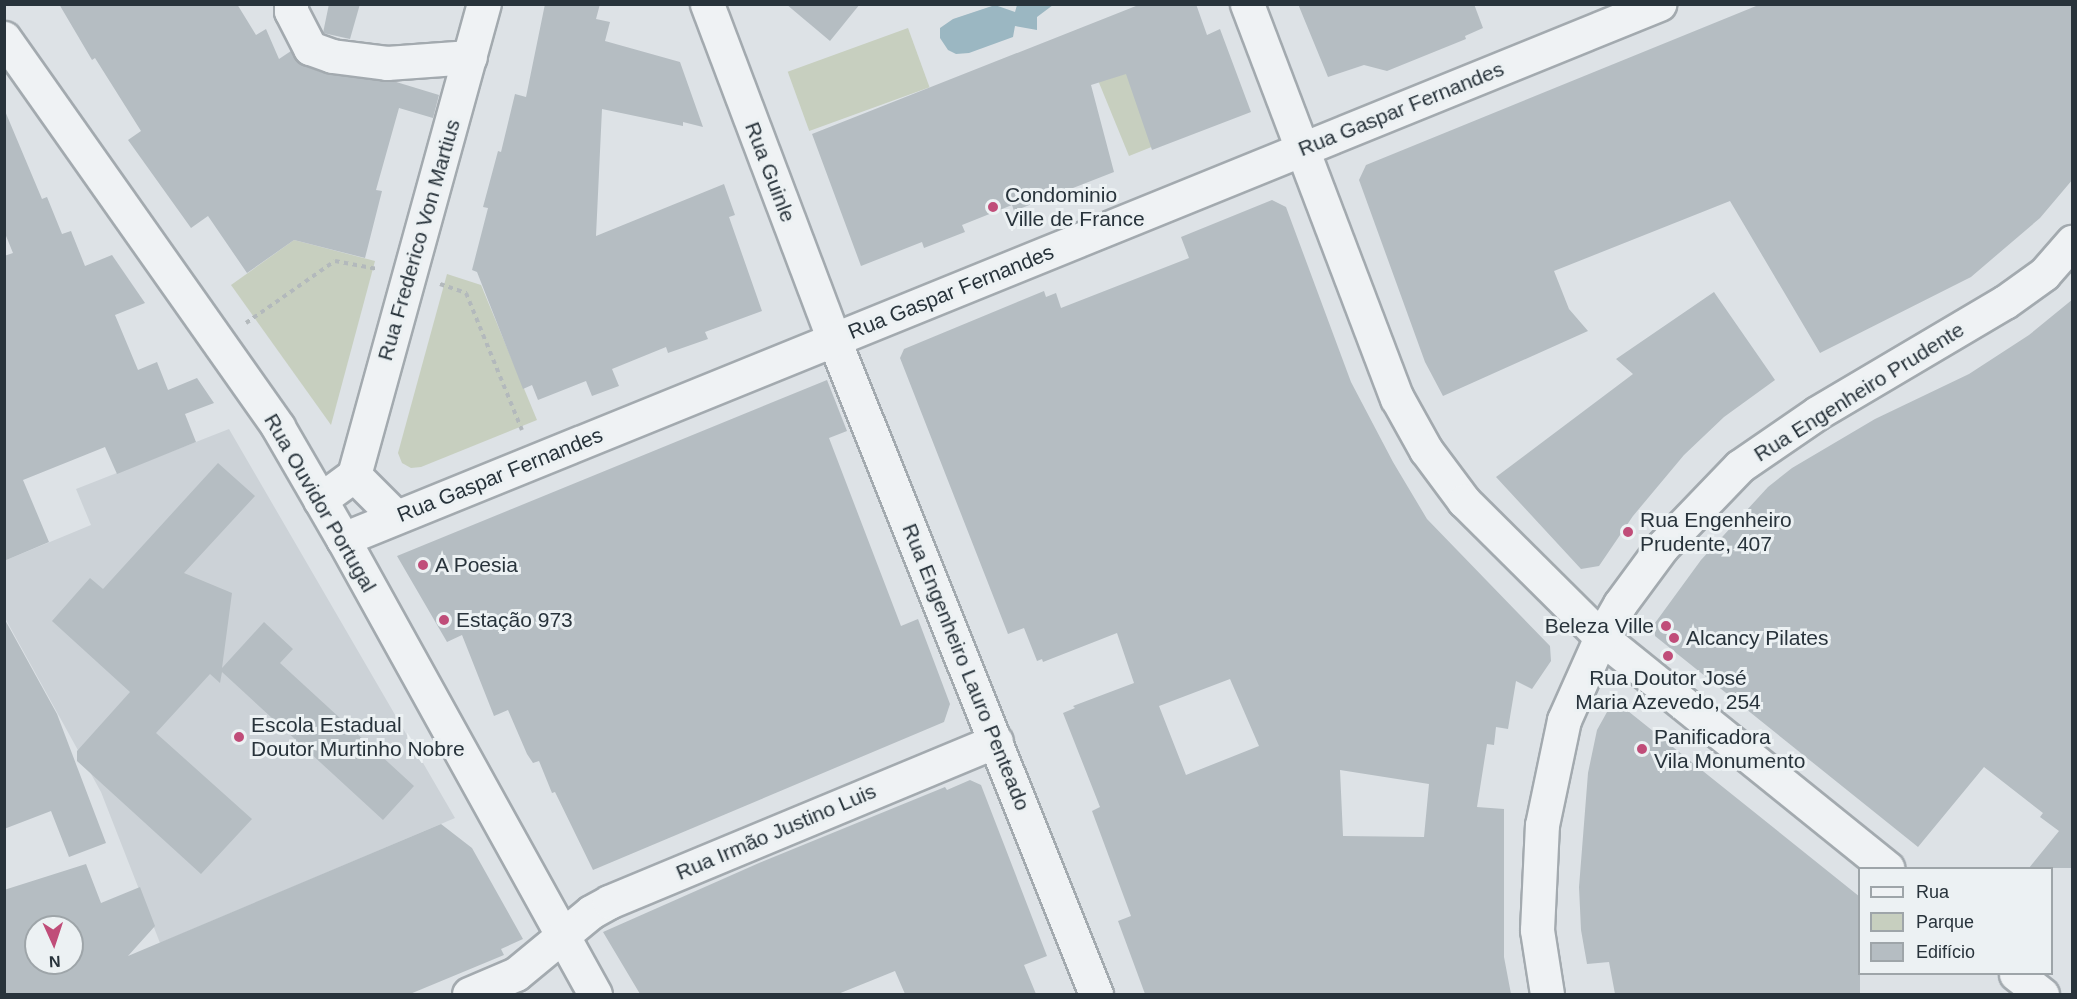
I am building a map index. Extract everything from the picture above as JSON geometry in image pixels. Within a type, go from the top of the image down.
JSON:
[{"type":"street","points":[[291,4],[291,11],[310,48],[332,56],[387,63],[470,57]]},
{"type":"street","name":"Rua Frederico Von Martius","points":[[354,475],[484,4]]},
{"type":"street","name":"Rua Guinle","points":[[707,4],[834,340]]},
{"type":"street","points":[[1247,4],[1397,398],[1426,450],[1464,501],[1600,637],[1886,867]]},
{"type":"street","name":"Rua Gaspar Fernandes","points":[[343,539],[1659,4]]},
{"type":"street","name":"Rua Ouvidor Portugal","points":[[4,38],[278,427],[343,539],[595,994]]},
{"type":"street","name":"Rua Engenheiro Prudente","points":[[1547,994],[1538,930],[1542,825],[1564,720],[1600,637],[1620,604],[1662,547],[1740,466],[1817,413],[2005,302],[2044,274],[2073,242]]},
{"type":"street","name":"Rua Engenheiro Lauro Penteado","points":[[834,340],[1096,994]]},
{"type":"street","points":[[320,500],[354,475],[396,517]]},
{"type":"street","name":"Rua Irmão Justino Luis","points":[[469,994],[516,974],[591,912],[609,902],[996,741]]},
{"type":"street","points":[[2017,975],[2042,994]]},
{"type":"shaded area","name":"Escola Estadual Doutor Murtinho Nobre","points":[[229,429],[455,818],[160,943],[101,792],[5,618],[4,561],[91,525],[76,489]]},
{"type":"green space","points":[[908,28],[930,87],[809,131],[788,72]]},
{"type":"green space","points":[[1077,29],[1204,126],[1129,156]]},
{"type":"green space","points":[[294,240],[375,261],[331,425],[231,285]]},
{"type":"green space","points":[[447,274],[481,285],[537,420],[421,467],[411,468],[402,463],[398,453]]},
{"type":"water","points":[[995,5],[1015,12],[1017,5],[1053,5],[1037,17],[1037,30],[1015,26],[1013,37],[969,53],[956,54],[948,50],[940,38],[940,28],[953,19]]},
{"type":"building","points":[[59,4],[237,4],[256,35],[266,29],[279,59],[291,51],[303,65],[326,74],[393,81],[439,95],[433,118],[399,108],[376,190],[382,191],[365,258],[294,240],[247,273],[208,216],[191,228],[128,140],[141,131],[95,58],[92,60]]},
{"type":"building","points":[[329,4],[360,4],[350,39],[323,33]]},
{"type":"building","points":[[545,4],[600,4],[596,19],[610,22],[605,41],[680,62],[703,127],[683,122],[683,126],[602,109],[596,236],[724,184],[735,215],[729,217],[762,311],[705,332],[708,339],[668,353],[666,347],[612,369],[619,386],[592,396],[586,381],[538,400],[532,385],[523,389],[477,272],[472,270],[488,208],[483,207],[498,151],[501,152],[515,94],[526,97]]},
{"type":"building","points":[[786,4],[860,4],[830,41]]},
{"type":"building","points":[[1141,4],[1196,4],[1207,35],[1220,29],[1251,112],[1152,150],[1126,74],[1091,85],[1114,172],[1014,211],[1012,205],[962,225],[965,232],[924,248],[922,242],[861,266],[812,134]]},
{"type":"building","points":[[1298,4],[1474,4],[1483,28],[1465,36],[1466,39],[1387,71],[1364,65],[1328,77]]},
{"type":"building","points":[[1761,4],[2073,4],[2073,179],[2040,218],[1971,277],[1820,353],[1730,201],[1554,271],[1569,309],[1588,331],[1443,396],[1425,362],[1359,180],[1366,165]]},
{"type":"building","points":[[5,111],[42,199],[47,197],[62,234],[71,231],[85,266],[112,255],[145,303],[115,315],[138,370],[157,362],[168,390],[197,378],[214,403],[185,414],[196,442],[117,474],[105,447],[23,480],[49,542],[4,561],[4,256],[13,253],[4,231]]},
{"type":"building","points":[[1272,200],[1286,207],[1351,382],[1393,462],[1427,519],[1550,646],[1551,661],[1532,689],[1516,681],[1508,729],[1496,727],[1494,745],[1487,744],[1477,807],[1504,809],[1504,957],[1511,994],[1145,994],[1118,921],[1131,916],[1092,811],[1100,807],[1063,713],[1075,708],[1073,706],[1134,683],[1117,633],[1043,662],[1042,659],[1037,661],[1024,628],[1008,634],[900,358],[904,349],[1044,291],[1046,297],[1056,293],[1061,308],[1189,258],[1181,237]],"holes":[[[1230,679],[1259,746],[1186,775],[1159,706]],[[1340,770],[1429,784],[1424,837],[1343,836]]]},
{"type":"building","points":[[1714,292],[1775,380],[1724,417],[1684,455],[1633,516],[1599,566],[1581,569],[1496,477],[1633,374],[1616,359]]},
{"type":"building","points":[[2073,299],[2073,868],[2030,867],[2059,831],[2040,817],[2043,813],[1984,767],[1918,847],[1655,636],[1655,623],[1701,560],[1768,487],[1792,468],[1875,419],[1969,374],[2029,335]]},
{"type":"building","points":[[827,380],[847,431],[829,438],[901,626],[918,619],[950,704],[944,722],[593,870],[555,792],[552,793],[539,761],[533,763],[527,754],[508,710],[494,716],[462,635],[447,642],[397,556]]},
{"type":"building","points":[[218,463],[255,496],[184,573],[232,593],[222,668],[264,622],[293,649],[280,663],[414,786],[383,820],[222,672],[220,683],[210,674],[156,733],[252,819],[201,874],[77,761],[77,751],[130,692],[52,621],[90,578],[103,589]]},
{"type":"building","points":[[4,618],[57,714],[106,843],[69,857],[51,811],[4,829]]},
{"type":"building","points":[[1623,707],[1858,895],[1860,994],[1615,994],[1609,962],[1587,964],[1581,930],[1579,887],[1588,773],[1597,730],[1607,712]]},
{"type":"building","points":[[970,780],[981,785],[1047,956],[1024,965],[1036,994],[905,994],[895,971],[838,994],[640,994],[603,932],[759,863],[945,787],[947,790]]},
{"type":"building","points":[[441,824],[472,848],[523,939],[501,949],[504,955],[410,994],[4,994],[4,890],[86,864],[101,903],[140,887],[155,926],[128,956]]},
{"type":"place","name":"Condominio Ville de France","points":[[993,207]]},
{"type":"place","name":"Rua Engenheiro Prudente, 407","points":[[1628,532]]},
{"type":"place","name":"A Poesia","points":[[423,565]]},
{"type":"place","name":"Estação 973","points":[[444,620]]},
{"type":"place","name":"Beleza Ville","points":[[1666,626]]},
{"type":"place","name":"Alcancy Pilates","points":[[1674,638]]},
{"type":"place","name":"Rua Doutor José Maria Azevedo, 254","points":[[1668,656]]},
{"type":"place","name":"Escola Estadual Doutor Murtinho Nobre","points":[[239,737]]},
{"type":"place","name":"Panificadora Vila Monumento","points":[[1642,749]]}]
